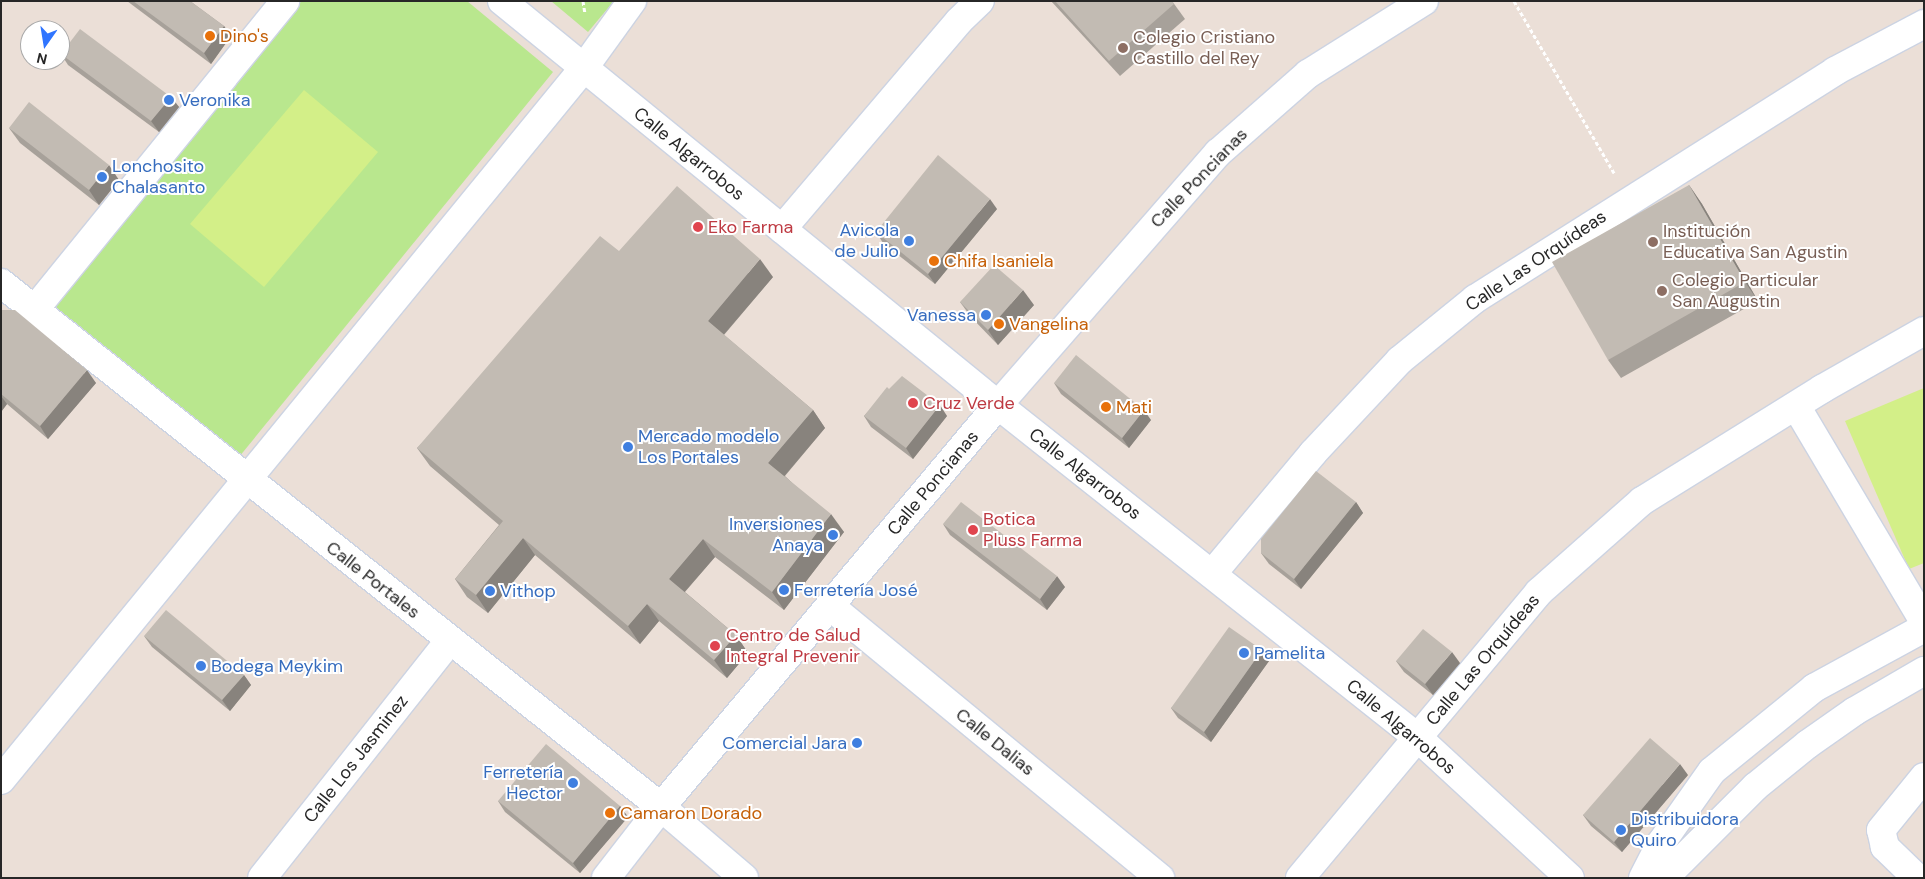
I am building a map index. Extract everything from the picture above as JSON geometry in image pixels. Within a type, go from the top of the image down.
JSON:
[{"type":"street","points":[[36,309],[285,1]]},
{"type":"street","name":"Calle Algarrobos","points":[[502,1],[583,69],[998,405],[1417,737],[1570,878]]},
{"type":"street","points":[[1,780],[245,478],[583,69],[632,1]]},
{"type":"street","points":[[782,229],[959,21],[980,1]]},
{"type":"street","name":"Calle Poncianas","points":[[606,878],[661,807],[998,405],[1218,153],[1308,74],[1424,1]]},
{"type":"street","name":"Calle Las Orquídeas","points":[[1212,574],[1313,454],[1400,360],[1475,299],[1630,199],[1836,71],[1924,24]]},
{"type":"street","name":"Calle Portales","points":[[1,282],[661,807],[744,878]]},
{"type":"street","name":"Calle Las Orquídeas","points":[[1300,878],[1539,592],[1642,500],[1924,331]]},
{"type":"street","points":[[1796,406],[1924,622]]},
{"type":"street","name":"Calle Dalias","points":[[830,606],[1160,878]]},
{"type":"street","points":[[1643,878],[1661,843],[1712,771],[1814,688],[1924,628]]},
{"type":"street","name":"Calle Los Jasminez","points":[[262,878],[450,640]]},
{"type":"street","points":[[1664,878],[1755,787],[1808,744],[1855,711],[1924,670]]},
{"type":"street","points":[[1917,878],[1885,847],[1881,830],[1924,777]]},
{"type":"path","points":[[1514,1],[1630,199]]},
{"type":"green space","points":[[293,1],[467,1],[553,72],[239,457],[45,306]]},
{"type":"green space","points":[[551,1],[614,1],[588,32]]},
{"type":"green space","points":[[304,90],[378,152],[264,287],[190,224]]},
{"type":"green space","points":[[1924,388],[1924,563],[1909,569],[1845,421]]},
{"type":"building","points":[[133,1],[190,1],[224,26],[204,53]]},
{"type":"building","name":"Colegio Cristiano Castillo del Rey","points":[[1055,1],[1172,1],[1174,4],[1109,61]]},
{"type":"building","points":[[80,29],[171,97],[151,121],[70,61],[70,42]]},
{"type":"building","points":[[29,102],[109,165],[89,190],[9,128]]},
{"type":"building","points":[[938,155],[990,199],[928,274],[876,232]]},
{"type":"building","name":"Colegio Particular San Augustin","points":[[1689,185],[1745,282],[1608,360],[1552,262]]},
{"type":"building","name":"Mercado modelo Los Portales","points":[[677,186],[760,259],[708,321],[813,410],[768,463],[831,514],[772,592],[703,539],[669,579],[736,635],[714,660],[647,604],[628,626],[523,538],[476,595],[455,579],[503,521],[417,448],[600,236],[619,251]]},
{"type":"building","points":[[994,265],[1023,290],[988,330],[960,302]]},
{"type":"building","points":[[1,310],[15,310],[87,370],[40,426],[1,394]]},
{"type":"building","name":"Mati","points":[[1076,355],[1144,410],[1122,438],[1054,383]]},
{"type":"building","points":[[902,376],[940,405],[906,448],[864,416],[887,387],[889,389]]},
{"type":"building","points":[[1316,471],[1356,502],[1294,579],[1261,553],[1261,539]]},
{"type":"building","points":[[961,502],[1057,576],[1040,599],[943,524]]},
{"type":"building","name":"Bodega Meykim","points":[[166,610],[244,675],[222,700],[144,636]]},
{"type":"building","points":[[1229,627],[1262,650],[1204,732],[1171,708]]},
{"type":"building","points":[[1423,629],[1452,652],[1425,684],[1396,661]]},
{"type":"building","points":[[1650,738],[1680,764],[1614,842],[1583,815]]},
{"type":"building","points":[[546,744],[620,806],[573,863],[498,801]]},
{"type":"place","name":"Dino's","points":[[210,36]]},
{"type":"place","name":"Colegio Cristiano Castillo del Rey","points":[[1123,48]]},
{"type":"place","name":"Veronika","points":[[169,100]]},
{"type":"place","name":"Lonchosito Chalasanto","points":[[102,177]]},
{"type":"place","name":"Eko Farma","points":[[698,227]]},
{"type":"place","name":"Avicola de Julio","points":[[909,241]]},
{"type":"place","name":"Institución Educativa San Agustin","points":[[1653,242]]},
{"type":"place","name":"Chifa Isaniela","points":[[934,261]]},
{"type":"place","name":"Colegio Particular San Augustin","points":[[1662,291]]},
{"type":"place","name":"Vanessa","points":[[986,315]]},
{"type":"place","name":"Vangelina","points":[[999,324]]},
{"type":"place","name":"Cruz Verde","points":[[913,403]]},
{"type":"place","name":"Mati","points":[[1106,407]]},
{"type":"place","name":"Mercado modelo Los Portales","points":[[628,447]]},
{"type":"place","name":"Botica Pluss Farma","points":[[973,530]]},
{"type":"place","name":"Inversiones Anaya","points":[[833,535]]},
{"type":"place","name":"Ferretería José","points":[[784,590]]},
{"type":"place","name":"Vithop","points":[[490,591]]},
{"type":"place","name":"Centro de Salud Integral Prevenir","points":[[715,646]]},
{"type":"place","name":"Pamelita","points":[[1244,653]]},
{"type":"place","name":"Bodega Meykim","points":[[201,666]]},
{"type":"place","name":"Comercial Jara","points":[[857,743]]},
{"type":"place","name":"Ferretería Hector","points":[[573,783]]},
{"type":"place","name":"Camaron Dorado","points":[[610,813]]},
{"type":"place","name":"Distribuidora Quiro","points":[[1621,830]]}]
